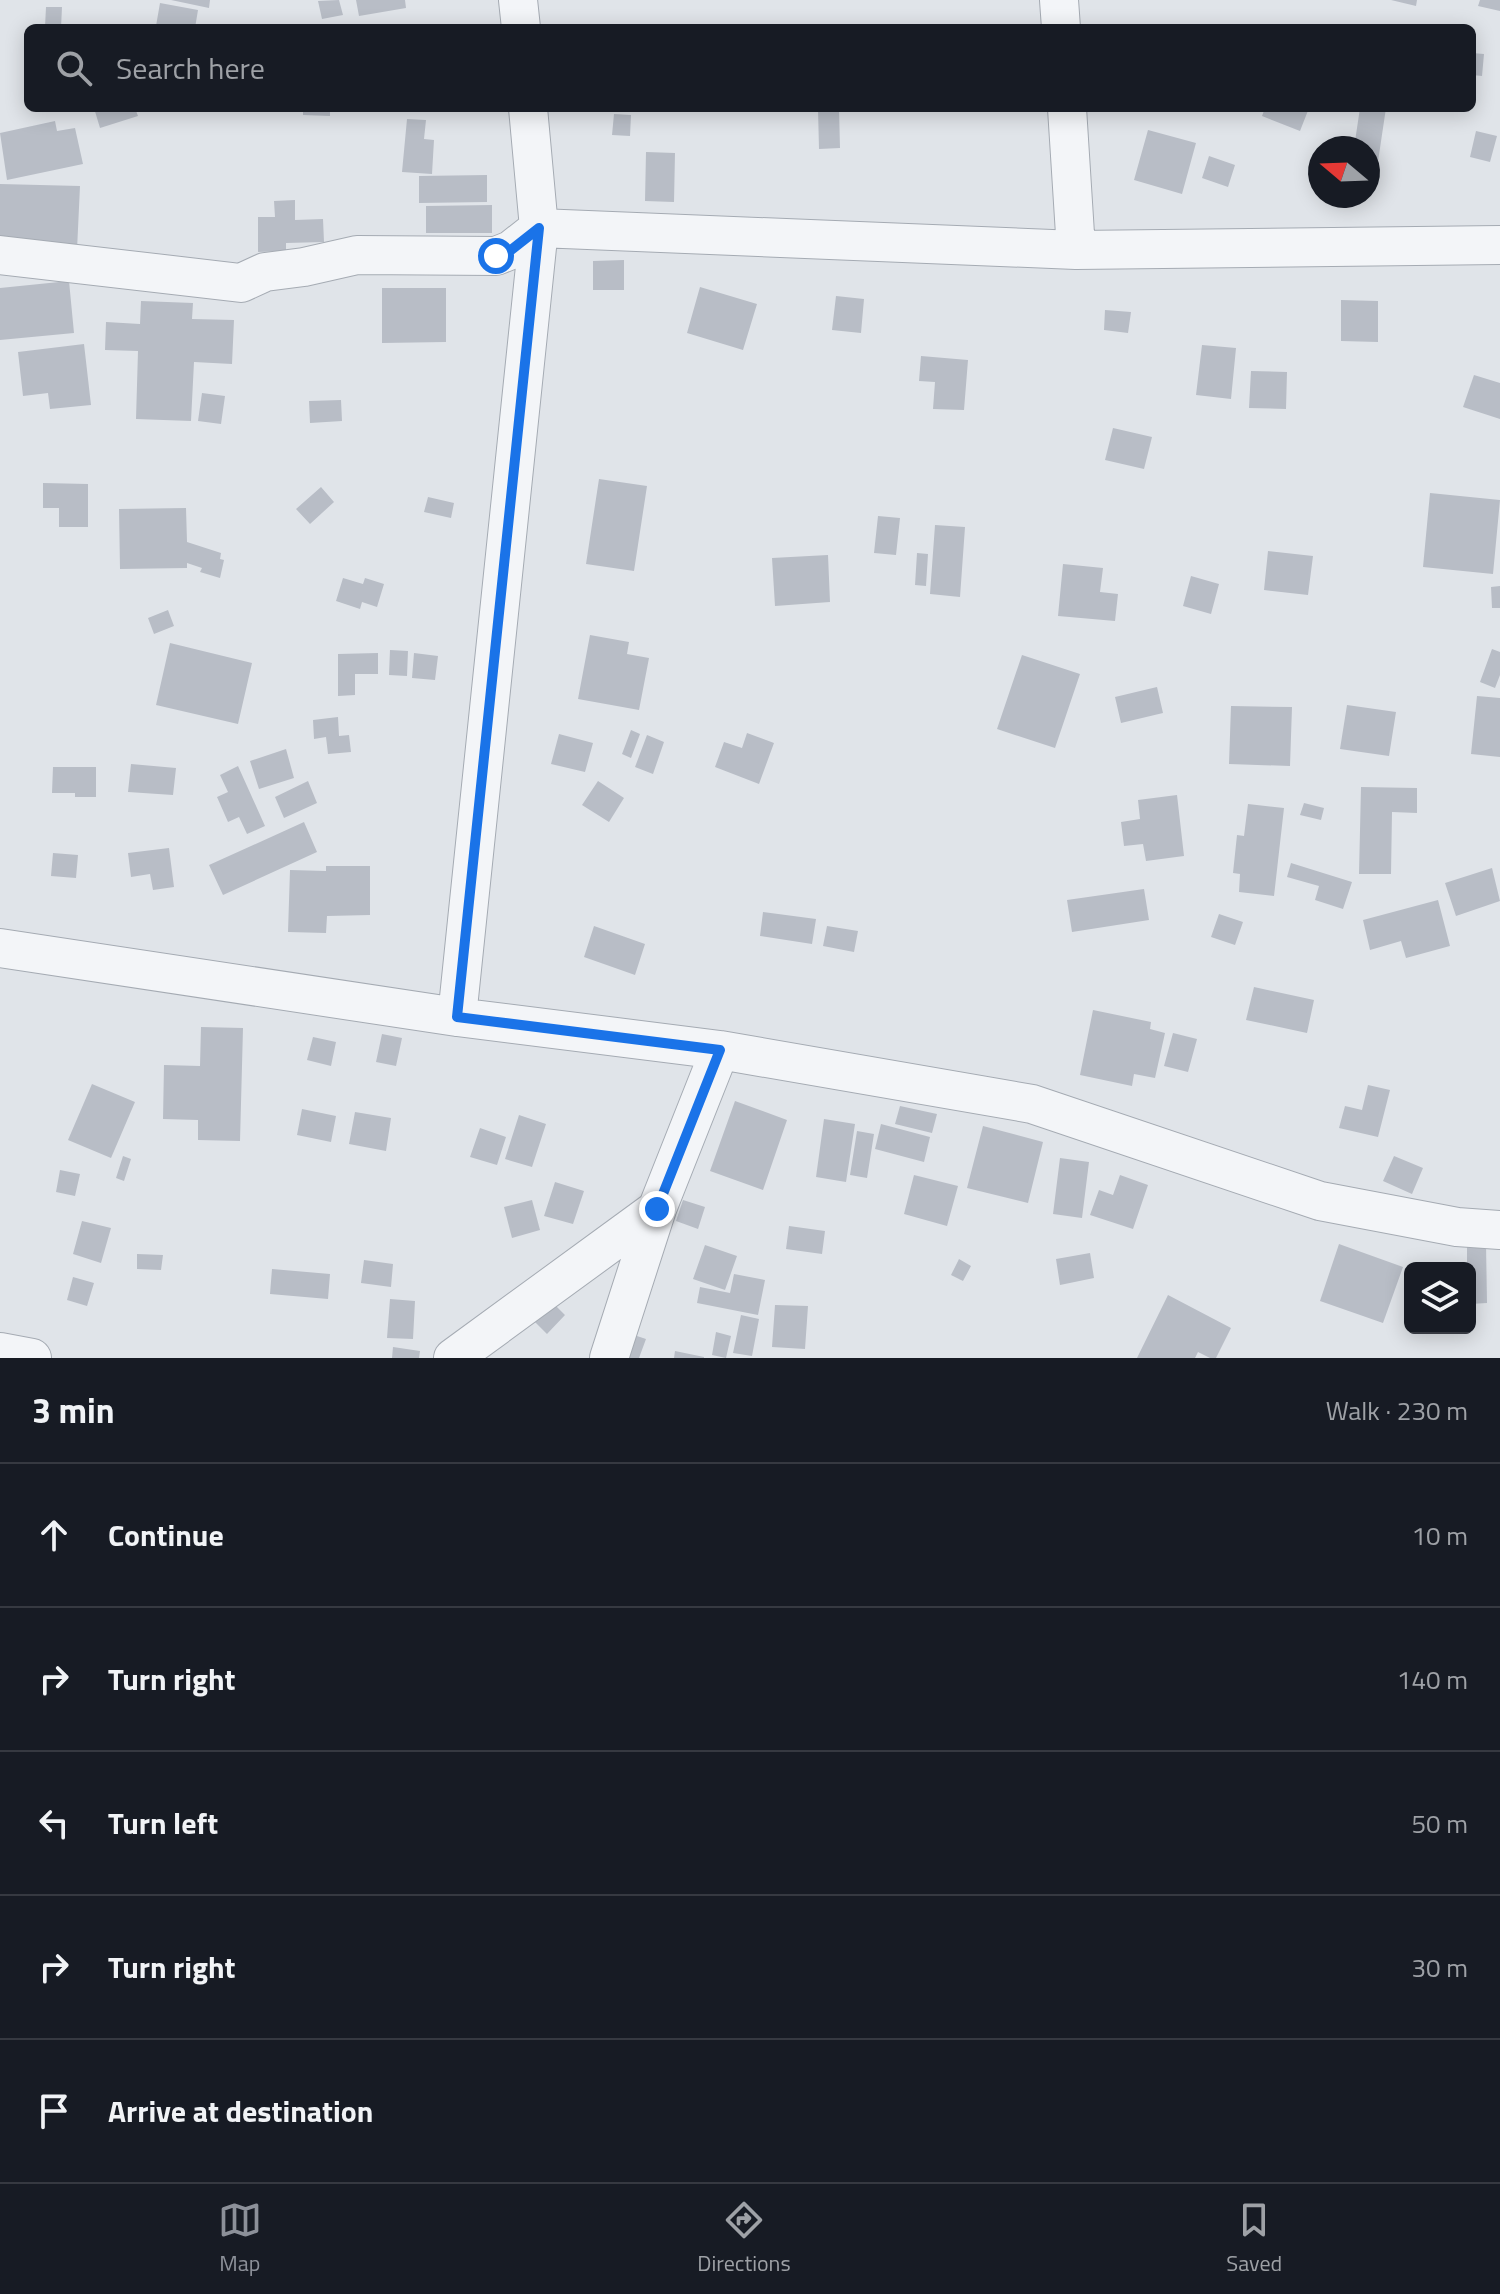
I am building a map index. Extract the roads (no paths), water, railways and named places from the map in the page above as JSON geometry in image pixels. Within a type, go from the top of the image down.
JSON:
[{"type":"street","points":[[518,0],[521,24]]},
{"type":"street","points":[[1059,0],[1061,24]]},
{"type":"street","points":[[457,1017],[539,228],[528,112]]},
{"type":"street","points":[[1067,112],[1076,250]]},
{"type":"street","points":[[0,255],[241,283],[265,272],[357,255],[496,256],[511,250],[539,228],[1076,250],[1500,245]]},
{"type":"street","points":[[0,948],[457,1017],[720,1050],[1032,1104],[1320,1201],[1457,1227],[1500,1230]]},
{"type":"street","points":[[609,1358],[657,1209],[720,1050]]},
{"type":"street","points":[[453,1358],[657,1209]]},
{"type":"street","points":[[0,1352],[32,1358]]}]
